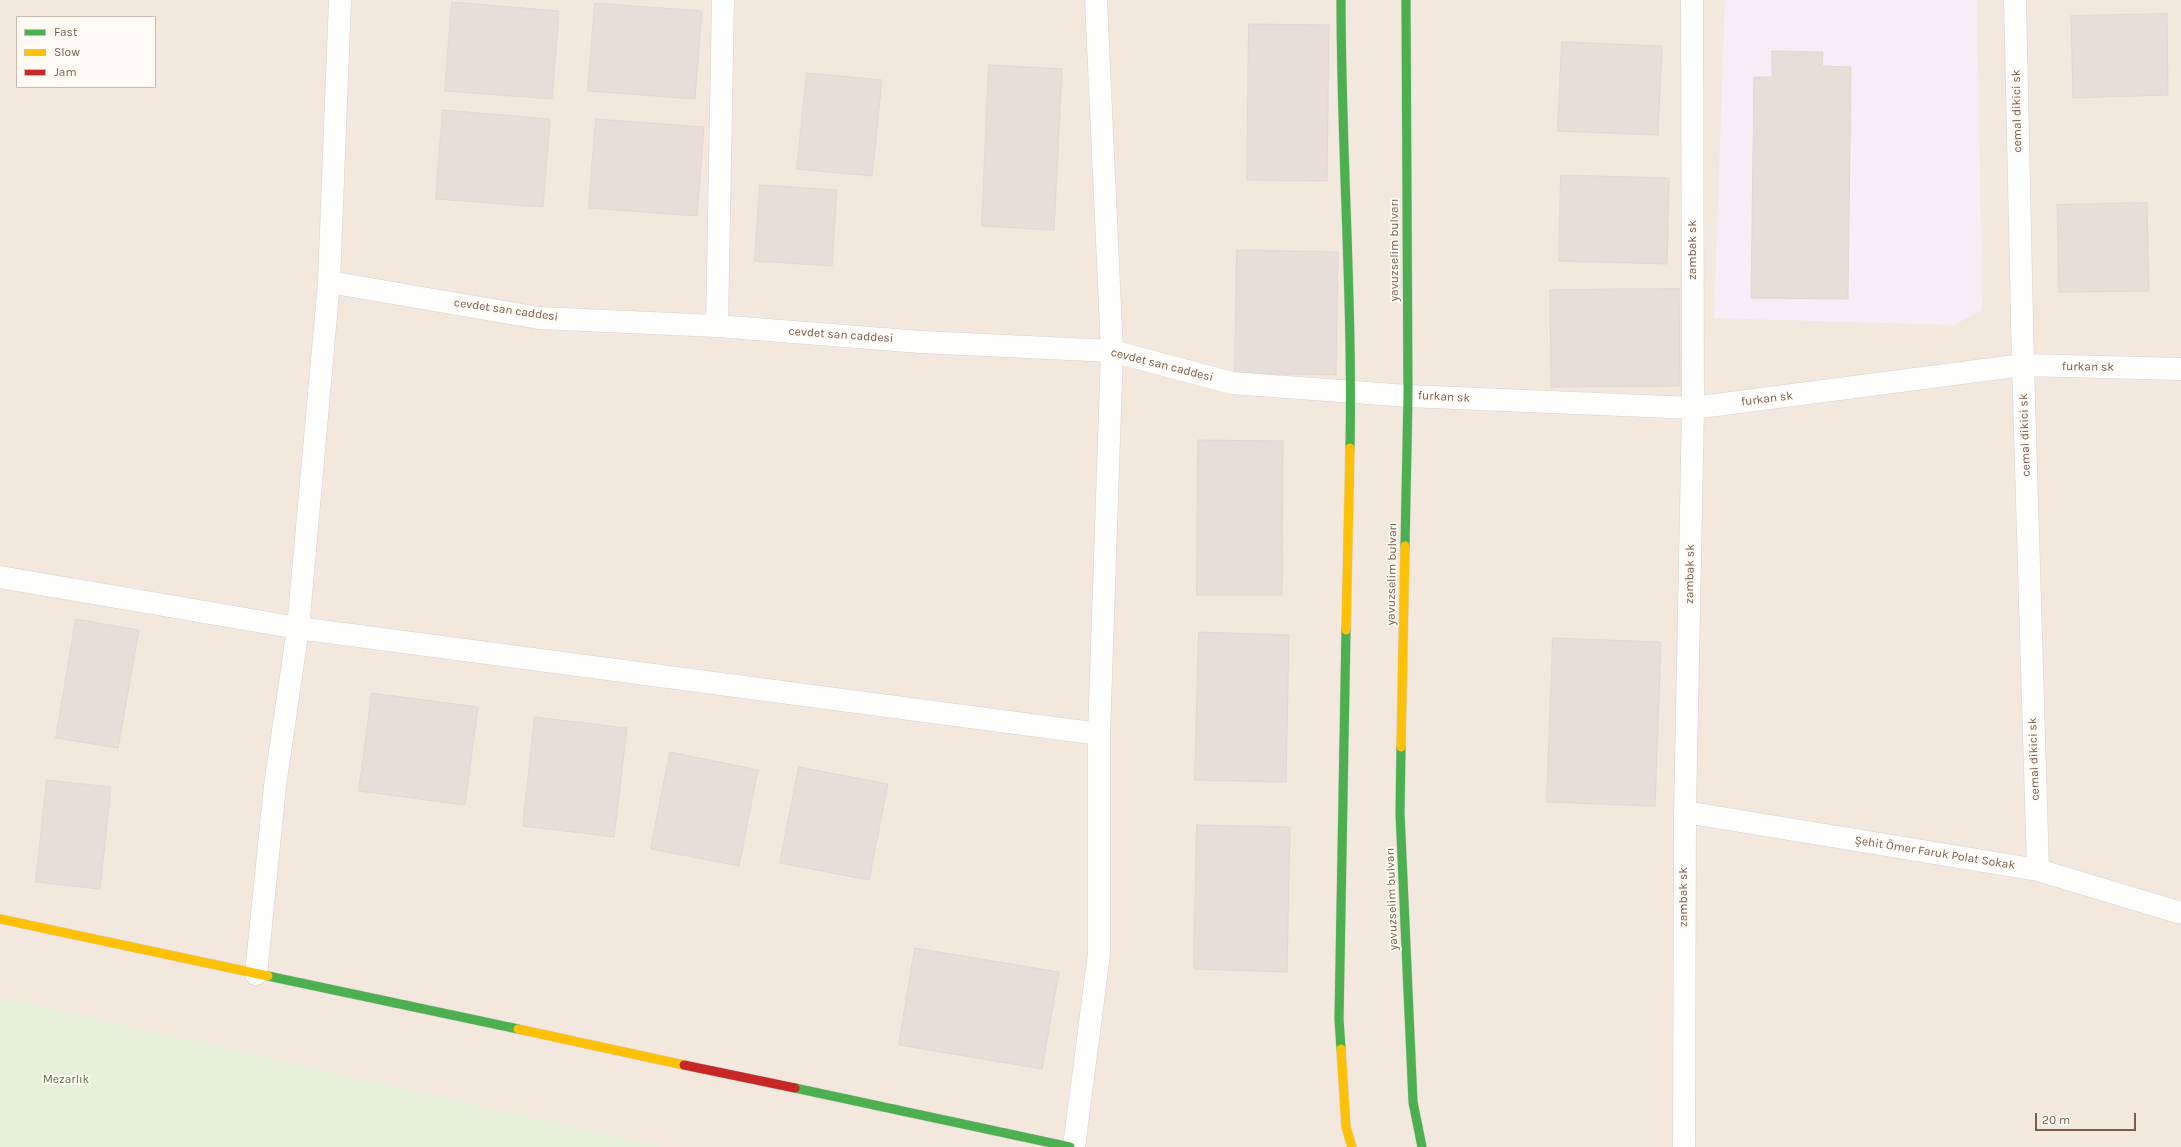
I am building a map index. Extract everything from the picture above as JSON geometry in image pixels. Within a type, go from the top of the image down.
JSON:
[{"type":"main road","points":[[1341,0],[1341,74],[1351,391],[1339,1019],[1346,1127],[1352,1147]]},
{"type":"main road","name":"yavuzselim bulvarı","points":[[1406,0],[1408,396],[1400,813],[1413,1102],[1422,1147]]},
{"type":"main road","points":[[0,919],[1070,1147]]},
{"type":"street","points":[[256,974],[275,786],[298,628],[329,282],[340,0]]},
{"type":"street","points":[[717,326],[723,0]]},
{"type":"street","points":[[1074,1147],[1099,954],[1099,734],[1112,351],[1096,0]]},
{"type":"street","name":"zambak sk","points":[[1684,1147],[1685,812],[1694,408],[1692,0]]},
{"type":"street","name":"cemal dikici sk","points":[[2015,0],[2023,365],[2038,870]]},
{"type":"street","name":"cevdet san caddesi","points":[[329,282],[539,318],[717,326],[921,342],[1112,351],[1232,383],[1351,391]]},
{"type":"street","name":"furkan sk","points":[[1351,391],[1408,396],[1694,408],[2023,365],[2181,369]]},
{"type":"street","points":[[0,577],[298,628],[1099,734]]},
{"type":"street","name":"Şehit Ömer Faruk Polat Sokak","points":[[1685,812],[2038,870],[2181,913]]},
{"type":"shaded area","points":[[0,0],[2181,0],[2181,1147],[0,1147]]},
{"type":"shaded area","points":[[1725,0],[1977,0],[1982,310],[1954,325],[1714,318]]},
{"type":"green space","name":"Mezarlık","points":[[0,997],[661,1147],[0,1147]]},
{"type":"building","points":[[452,2],[559,11],[552,99],[445,91]]},
{"type":"building","points":[[595,3],[702,11],[695,99],[588,91]]},
{"type":"building","points":[[2167,14],[2168,95],[2073,98],[2071,16]]},
{"type":"building","points":[[1249,24],[1329,25],[1327,181],[1247,180]]},
{"type":"building","points":[[1562,42],[1662,46],[1658,135],[1558,131]]},
{"type":"building","points":[[1772,51],[1823,52],[1822,66],[1851,67],[1848,299],[1751,298],[1754,77],[1772,77]]},
{"type":"building","points":[[989,65],[1062,69],[1054,230],[982,226]]},
{"type":"building","points":[[807,73],[882,80],[872,176],[797,169]]},
{"type":"building","points":[[443,110],[550,119],[543,207],[436,199]]},
{"type":"building","points":[[596,119],[704,127],[697,216],[589,208]]},
{"type":"building","points":[[1561,175],[1669,178],[1667,264],[1559,261]]},
{"type":"building","points":[[760,185],[837,190],[832,266],[755,261]]},
{"type":"building","points":[[2147,203],[2149,291],[2059,292],[2057,205]]},
{"type":"building","points":[[1237,250],[1338,252],[1336,375],[1235,373]]},
{"type":"building","points":[[1679,289],[1680,386],[1551,387],[1550,290]]},
{"type":"building","points":[[1198,440],[1283,441],[1282,595],[1197,595]]},
{"type":"building","points":[[76,619],[139,630],[118,748],[56,738]]},
{"type":"building","points":[[1199,632],[1289,635],[1286,782],[1195,780]]},
{"type":"building","points":[[1553,638],[1661,642],[1655,806],[1547,802]]},
{"type":"building","points":[[372,693],[478,707],[465,805],[359,791]]},
{"type":"building","points":[[535,717],[627,728],[614,837],[523,826]]},
{"type":"building","points":[[670,752],[758,770],[739,866],[651,849]]},
{"type":"building","points":[[799,767],[888,784],[869,880],[780,863]]},
{"type":"building","points":[[47,780],[111,787],[100,889],[36,882]]},
{"type":"building","points":[[1197,825],[1290,827],[1287,972],[1194,969]]},
{"type":"building","points":[[915,948],[1059,972],[1042,1069],[899,1045]]},
{"type":"traffic: fast","points":[[1341,0],[1350,336],[1350,448]]},
{"type":"traffic: fast","points":[[1405,546],[1408,396],[1406,0]]},
{"type":"traffic: fast","points":[[1341,1049],[1339,1019],[1346,630]]},
{"type":"traffic: fast","points":[[1401,747],[1400,813],[1413,1102],[1422,1147]]},
{"type":"traffic: fast","points":[[268,976],[518,1029]]},
{"type":"traffic: fast","points":[[795,1088],[1070,1147]]},
{"type":"traffic: slow","points":[[1346,630],[1350,448]]},
{"type":"traffic: slow","points":[[1401,747],[1405,546]]},
{"type":"traffic: slow","points":[[0,919],[268,976]]},
{"type":"traffic: slow","points":[[518,1029],[684,1065]]},
{"type":"traffic: slow","points":[[1341,1049],[1346,1127],[1352,1147]]},
{"type":"traffic: jam","points":[[684,1065],[795,1088]]}]
